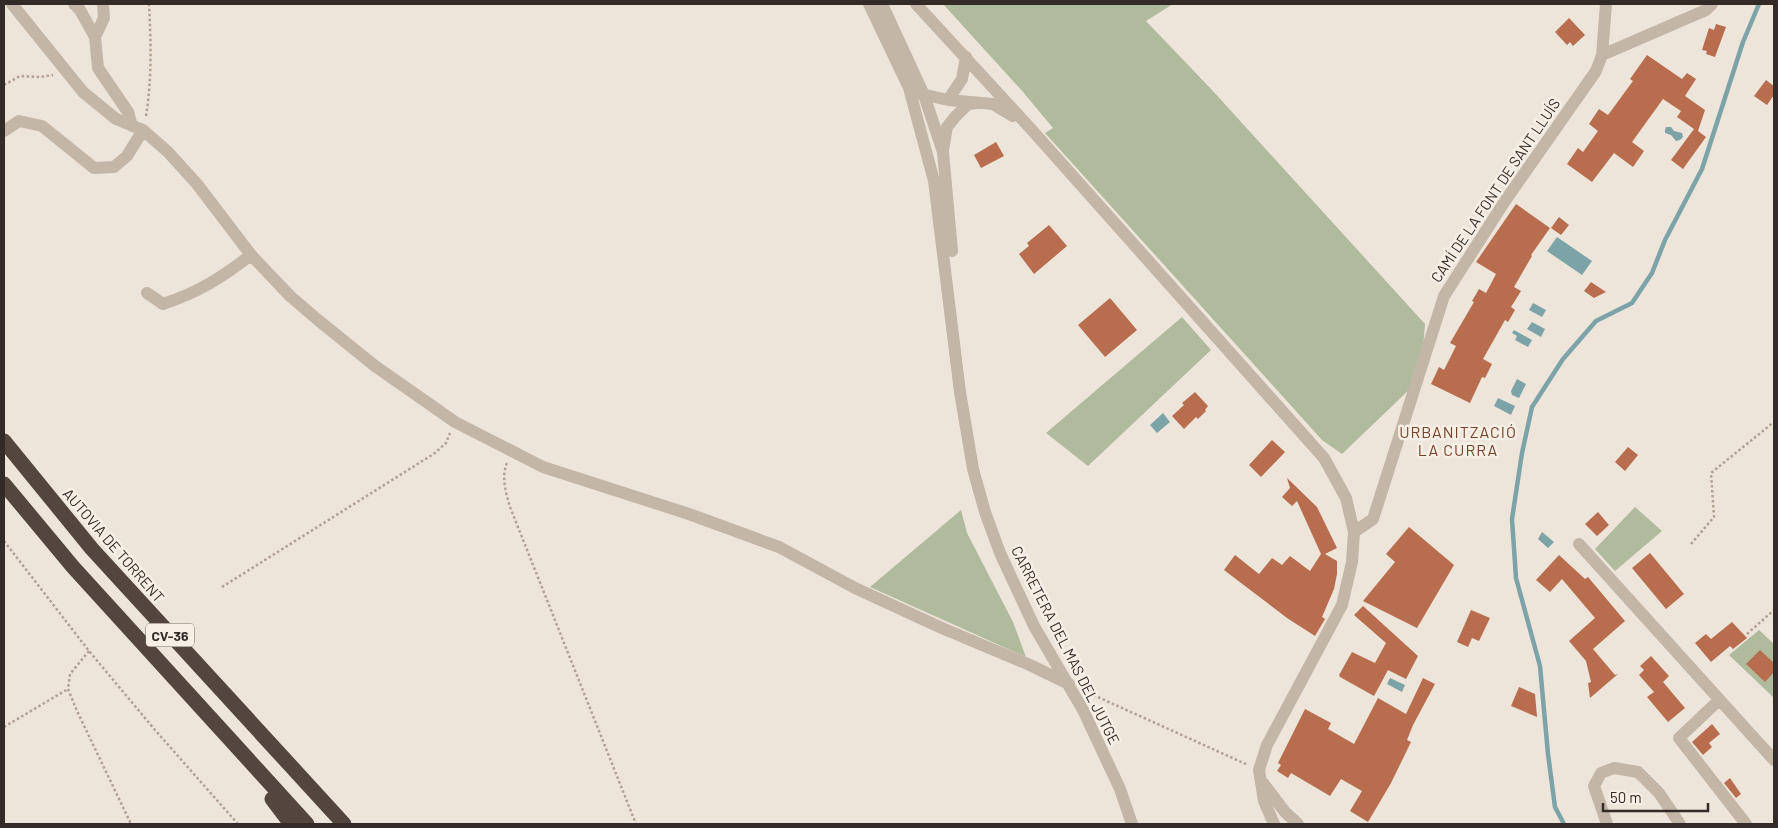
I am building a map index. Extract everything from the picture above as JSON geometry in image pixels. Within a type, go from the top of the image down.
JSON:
[{"type":"highway","name":"AUTOVIA DE TORRENT","points":[[4,441],[92,549],[344,824]]},
{"type":"highway","name":"CV-36","points":[[4,484],[73,567],[307,824]]},
{"type":"highway","points":[[244,717],[330,796],[356,824]]},
{"type":"highway","points":[[225,735],[291,824]]},
{"type":"street","points":[[12,4],[83,92],[116,120],[138,128],[168,152],[252,255],[290,296],[376,366],[455,422],[543,468],[689,514],[779,547],[855,588],[1069,684]]},
{"type":"street","points":[[74,4],[80,10],[96,37]]},
{"type":"street","points":[[103,4],[104,18],[96,37],[98,68],[138,128]]},
{"type":"street","points":[[869,4],[909,88],[934,181],[957,361]]},
{"type":"street","points":[[882,4],[924,94],[943,152],[952,253],[957,361]]},
{"type":"street","points":[[916,4],[1031,129],[1324,458],[1346,498],[1354,532],[1352,562],[1342,604],[1267,745],[1260,775],[1264,802],[1274,824]]},
{"type":"street","name":"CAMÍ DE LA FONT DE SANT LLUÍS","points":[[1354,532],[1373,519],[1444,296],[1505,201],[1596,71],[1602,55],[1606,4]]},
{"type":"street","points":[[1602,55],[1707,6]]},
{"type":"street","points":[[948,100],[962,79],[966,57]]},
{"type":"street","points":[[909,88],[916,93],[948,100],[993,104],[1002,108],[1031,129]]},
{"type":"street","points":[[943,152],[947,127],[968,104],[979,103]]},
{"type":"street","points":[[4,132],[19,121],[42,126],[94,168],[114,166],[127,156],[138,128]]},
{"type":"street","points":[[147,293],[163,304],[187,296],[221,278],[252,255]]},
{"type":"street","name":"CARRETERA DEL MAS DEL JUTGE","points":[[957,361],[960,392],[973,469],[985,512],[1000,553],[1034,626],[1069,684],[1120,789],[1132,824]]},
{"type":"street","points":[[1579,544],[1774,760]]},
{"type":"street","points":[[1720,700],[1679,738],[1746,824]]},
{"type":"street","points":[[1607,824],[1594,786],[1601,773],[1614,768],[1638,772],[1659,793],[1680,824]]},
{"type":"street","points":[[1260,775],[1286,812],[1298,824]]},
{"type":"path","points":[[138,128],[150,92],[149,4]]},
{"type":"path","points":[[4,85],[20,76],[40,77],[67,72]]},
{"type":"path","points":[[222,587],[435,453],[446,442],[455,422]]},
{"type":"path","points":[[1691,544],[1714,517],[1711,474],[1774,422]]},
{"type":"path","points":[[511,452],[504,470],[504,485],[510,507],[636,824]]},
{"type":"path","points":[[4,541],[89,651],[155,730],[238,824]]},
{"type":"path","points":[[1747,634],[1774,610]]},
{"type":"path","points":[[89,651],[70,674],[68,689],[131,824]]},
{"type":"path","points":[[1069,684],[1260,775]]},
{"type":"path","points":[[4,727],[68,689]]},
{"type":"green space","points":[[943,4],[1173,4],[1146,21],[1212,90],[1425,324],[1423,349],[1411,388],[1342,454],[1322,440],[1045,133],[1053,128]]},
{"type":"green space","points":[[1182,317],[1211,350],[1088,466],[1046,433]]},
{"type":"green space","points":[[1635,507],[1662,531],[1615,571],[1595,549]]},
{"type":"green space","points":[[961,510],[967,533],[1013,622],[1026,657],[870,587]]},
{"type":"green space","points":[[1759,630],[1774,644],[1774,698],[1729,655]]},
{"type":"water","points":[[1666,127],[1671,127],[1674,131],[1682,133],[1683,137],[1676,141],[1671,135],[1665,133]]},
{"type":"water","points":[[1557,237],[1592,261],[1582,275],[1547,251]]},
{"type":"water","points":[[1533,303],[1546,310],[1542,317],[1529,310]]},
{"type":"water","points":[[1532,322],[1545,329],[1541,337],[1527,329]]},
{"type":"water","points":[[1514,330],[1532,340],[1528,347],[1515,340],[1517,336],[1512,333]]},
{"type":"water","points":[[1517,379],[1526,384],[1519,398],[1512,395],[1511,391]]},
{"type":"water","points":[[1498,398],[1515,406],[1511,415],[1494,406]]},
{"type":"water","points":[[1163,413],[1170,422],[1157,433],[1150,425]]},
{"type":"water","points":[[1542,532],[1554,542],[1548,548],[1538,539]]},
{"type":"water","points":[[1390,678],[1405,685],[1402,692],[1387,684]]},
{"type":"building","points":[[1569,18],[1585,35],[1573,46],[1570,42],[1567,45],[1555,32]]},
{"type":"building","points":[[1716,24],[1726,27],[1715,57],[1706,54],[1707,51],[1702,50],[1709,28],[1714,30]]},
{"type":"building","points":[[1647,55],[1682,79],[1687,73],[1696,79],[1685,96],[1705,110],[1698,131],[1706,137],[1683,169],[1671,160],[1694,129],[1677,117],[1681,111],[1663,99],[1632,142],[1644,151],[1633,167],[1614,153],[1592,182],[1567,164],[1578,148],[1583,152],[1598,131],[1589,124],[1599,109],[1608,115],[1633,81],[1630,79]]},
{"type":"building","points":[[1766,80],[1774,86],[1774,95],[1767,105],[1754,96]]},
{"type":"building","points":[[996,142],[1004,156],[981,168],[974,155]]},
{"type":"building","points":[[1516,204],[1550,228],[1531,255],[1514,287],[1521,291],[1511,307],[1515,310],[1508,322],[1505,320],[1483,359],[1492,364],[1485,378],[1482,377],[1470,403],[1431,384],[1439,367],[1444,370],[1456,346],[1450,343],[1474,302],[1472,301],[1479,289],[1486,293],[1496,274],[1476,262]]},
{"type":"building","points":[[1559,217],[1569,225],[1561,235],[1551,228]]},
{"type":"building","points":[[1049,225],[1067,246],[1034,274],[1019,254],[1029,246],[1027,243]]},
{"type":"building","points":[[1591,282],[1606,292],[1594,298],[1584,291]]},
{"type":"building","points":[[1110,298],[1137,330],[1105,357],[1078,325]]},
{"type":"building","points":[[1195,392],[1208,406],[1198,419],[1196,417],[1184,429],[1172,416],[1184,405],[1182,403]]},
{"type":"building","points":[[1272,440],[1285,452],[1261,477],[1249,465]]},
{"type":"building","points":[[1628,447],[1638,455],[1625,471],[1615,462]]},
{"type":"building","points":[[1287,478],[1317,507],[1337,548],[1325,554],[1337,561],[1337,574],[1334,589],[1322,617],[1325,619],[1315,636],[1287,618],[1224,570],[1235,555],[1259,574],[1272,558],[1282,565],[1290,556],[1310,571],[1321,554],[1297,501],[1292,506],[1282,497],[1290,488]]},
{"type":"building","points":[[1598,512],[1609,525],[1597,536],[1585,524]]},
{"type":"building","points":[[1409,527],[1454,565],[1417,628],[1363,601],[1395,562],[1386,554]]},
{"type":"building","points":[[1650,553],[1684,594],[1666,609],[1632,568]]},
{"type":"building","points":[[1559,555],[1585,579],[1588,577],[1625,621],[1593,649],[1615,675],[1618,674],[1590,698],[1588,683],[1591,682],[1586,661],[1569,641],[1595,618],[1562,579],[1550,592],[1536,580]]},
{"type":"building","points":[[1363,606],[1418,656],[1406,679],[1388,670],[1374,696],[1339,675],[1352,652],[1375,663],[1386,643],[1354,615]]},
{"type":"building","points":[[1471,610],[1490,618],[1479,641],[1472,638],[1468,647],[1457,642]]},
{"type":"building","points":[[1732,622],[1747,638],[1733,649],[1730,646],[1711,662],[1695,643],[1706,634],[1711,639]]},
{"type":"building","points":[[1760,650],[1774,663],[1774,672],[1765,682],[1746,664]]},
{"type":"building","points":[[1651,656],[1669,676],[1663,682],[1685,708],[1668,722],[1647,697],[1654,692],[1639,675],[1644,670],[1640,666]]},
{"type":"building","points":[[1423,678],[1435,684],[1413,725],[1407,740],[1411,742],[1391,783],[1368,822],[1350,811],[1362,791],[1341,779],[1330,796],[1291,773],[1288,778],[1277,771],[1281,765],[1278,763],[1305,709],[1331,723],[1328,729],[1354,744],[1378,698],[1406,714]]},
{"type":"building","points":[[1519,687],[1535,694],[1537,717],[1511,706]]},
{"type":"building","points":[[1712,724],[1720,734],[1709,743],[1712,747],[1703,755],[1692,742]]},
{"type":"building","points":[[1730,778],[1741,794],[1736,798],[1724,783]]},
{"type":"waterway","points":[[1564,824],[1555,807],[1540,666],[1516,578],[1512,519],[1522,453],[1532,407],[1563,359],[1596,321],[1632,303],[1652,273],[1665,240],[1702,169],[1743,42],[1759,4]]},
{"type":"district","name":"URBANITZACIÓ LA CURRA","points":[[1458,440]]}]
